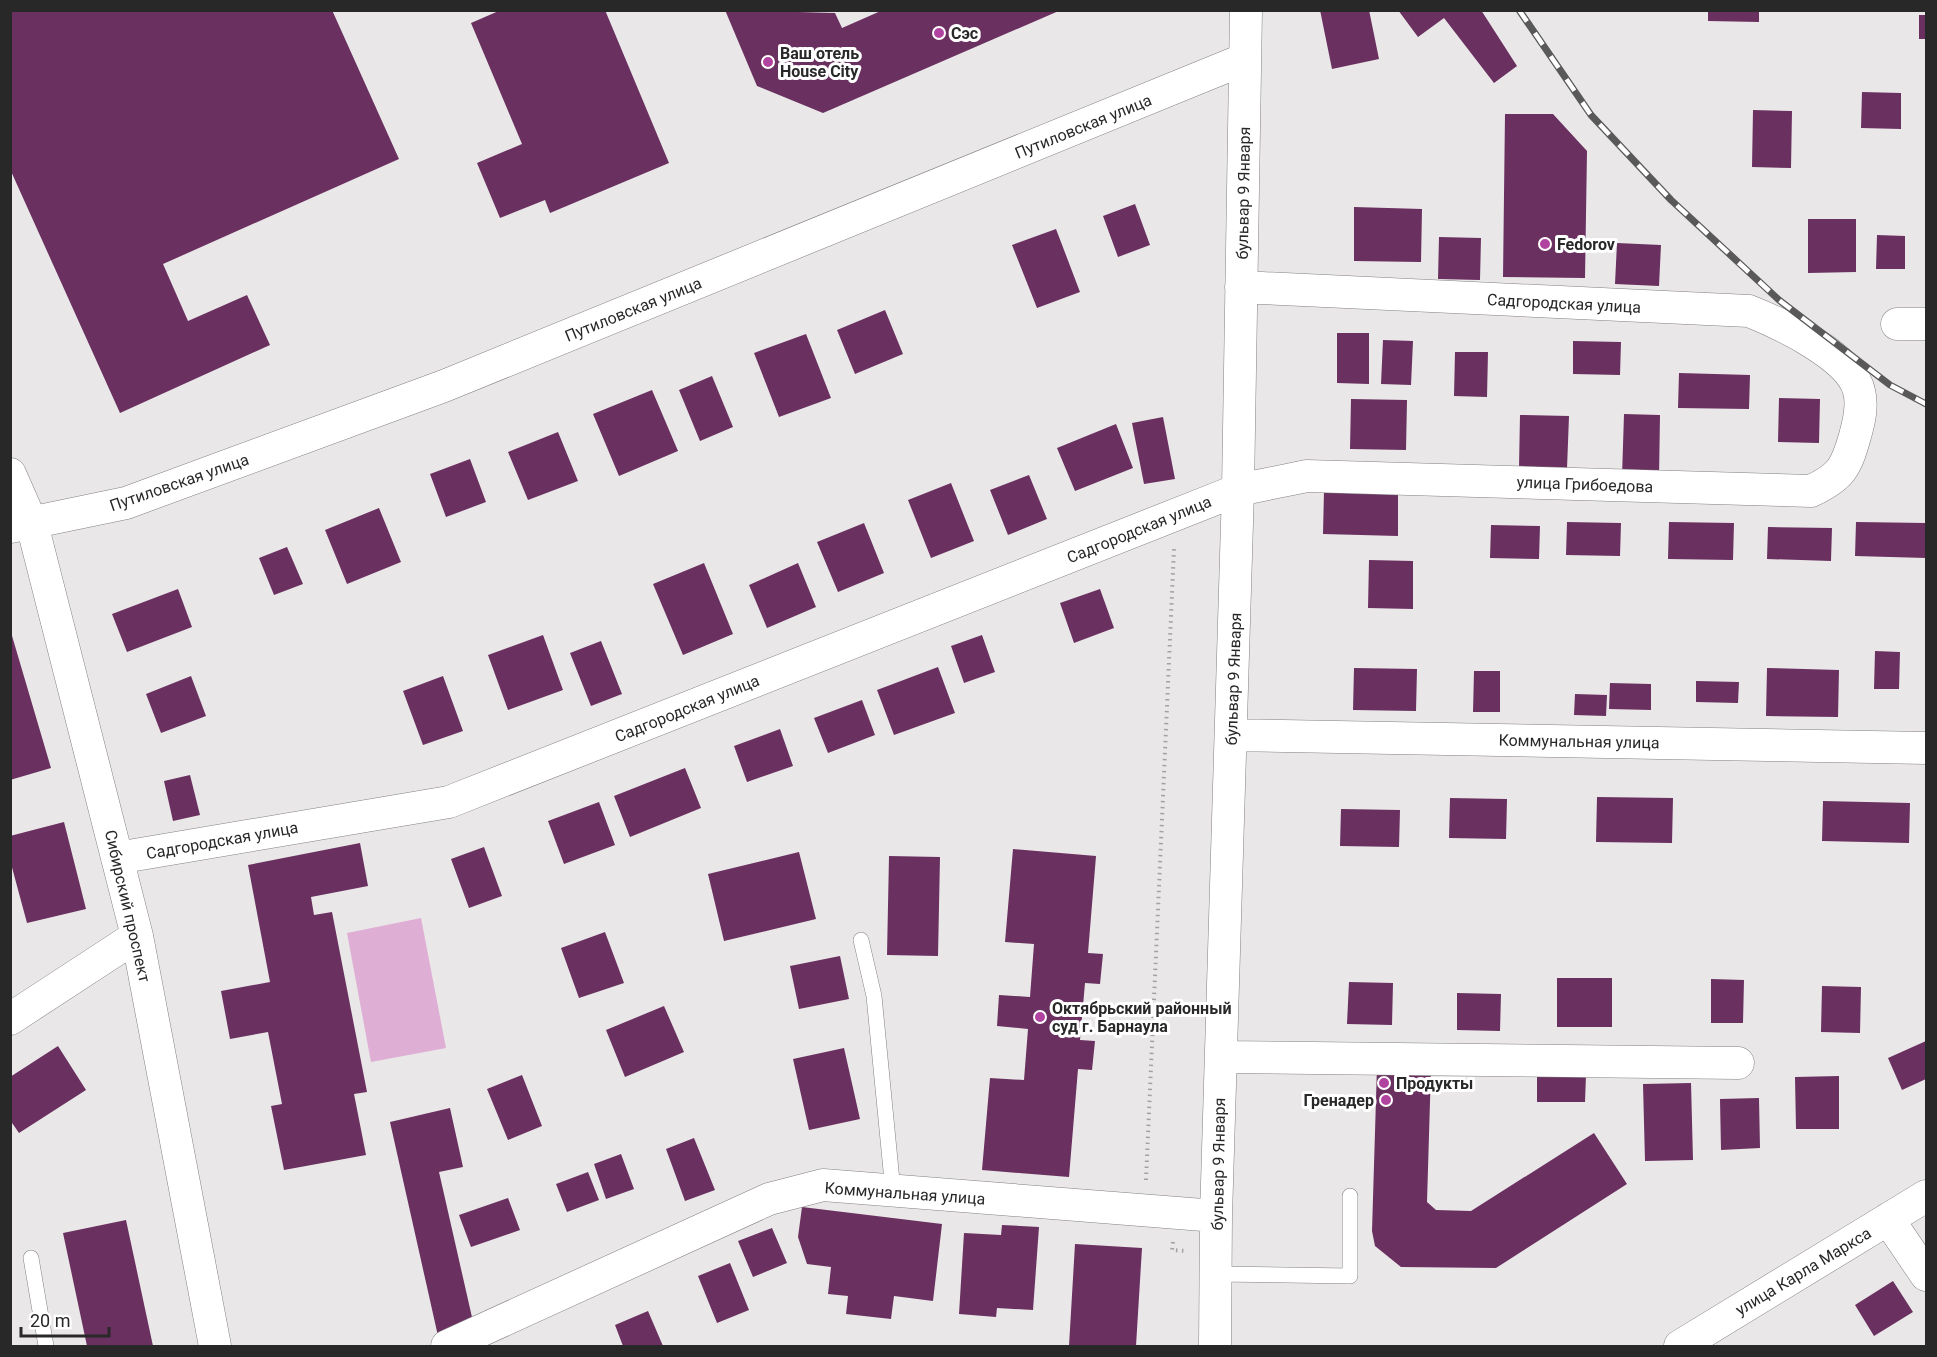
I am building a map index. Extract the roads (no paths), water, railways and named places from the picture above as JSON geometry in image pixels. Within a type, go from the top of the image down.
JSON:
[{"type":"street","name":"бульвар 9 Января","points":[[1215,1347],[1216,1216],[1238,490],[1246,10]]},
{"type":"street","name":"Путиловская улица","points":[[21,526],[126,503],[444,386],[1245,59]]},
{"type":"street","name":"Садгородская улица","points":[[1241,287],[1749,311],[1788,327],[1815,344],[1846,370],[1859,389]]},
{"type":"street","name":"улица Грибоедова","points":[[1238,490],[1307,476],[1811,491],[1835,480],[1850,455],[1860,418],[1859,389]]},
{"type":"street","name":"Сибирский проспект","points":[[10,474],[21,526],[117,858],[137,936],[215,1347]]},
{"type":"street","name":"Садгородская улица","points":[[117,858],[449,802],[1238,490]]},
{"type":"street","name":"Коммунальная улица","points":[[1231,735],[1926,748]]},
{"type":"street","points":[[10,1019],[137,936]]},
{"type":"street","points":[[1221,1057],[1738,1063]]},
{"type":"street","name":"Коммунальная улица","points":[[447,1347],[769,1199],[822,1185],[1216,1216]]},
{"type":"street","name":"улица Карла Маркса","points":[[1680,1347],[1926,1196]]},
{"type":"street","points":[[1888,1219],[1926,1275]]},
{"type":"lane","points":[[861,940],[874,996],[893,1191]]},
{"type":"lane","points":[[1216,1263],[1350,1276],[1350,1196]]},
{"type":"lane","points":[[31,1258],[45,1347]]},
{"type":"railway","points":[[1519,10],[1591,115],[1671,200],[1779,300],[1890,385],[1926,404]]},
{"type":"place","name":"Сэс","points":[[939,33]]},
{"type":"place","name":"Ваш отель House City","points":[[768,62]]},
{"type":"place","name":"Fedorov","points":[[1545,244]]},
{"type":"place","name":"Октябрьский районный суд г. Барнаула","points":[[1040,1017]]},
{"type":"place","name":"Продукты","points":[[1384,1083]]},
{"type":"place","name":"Гренадер","points":[[1386,1100]]}]
